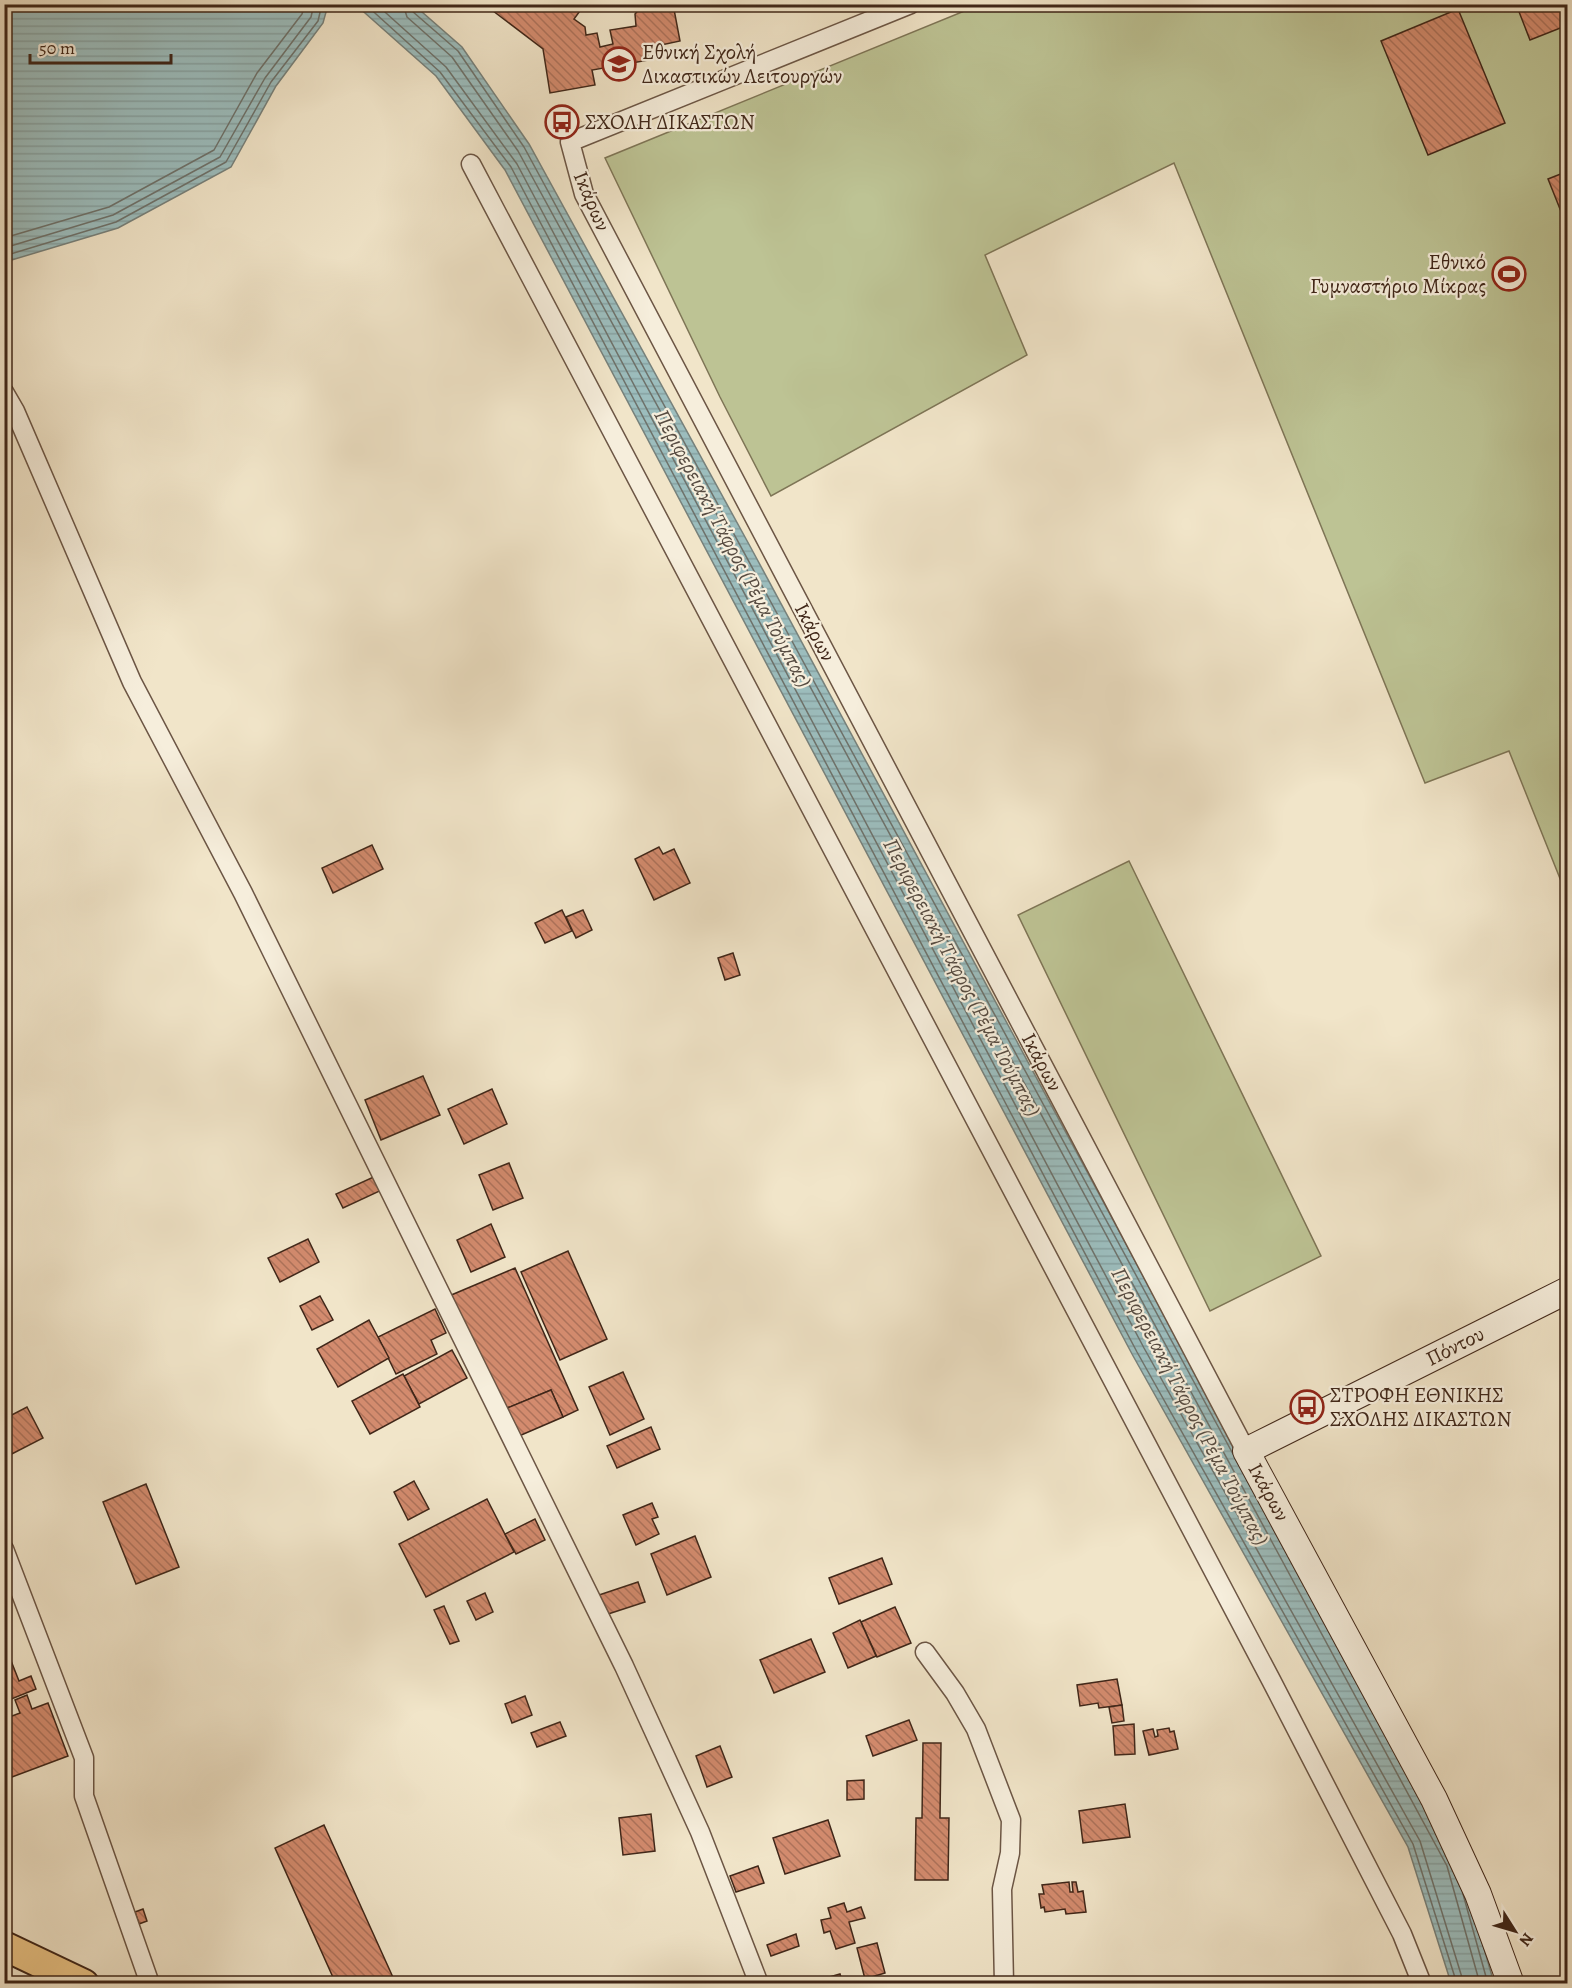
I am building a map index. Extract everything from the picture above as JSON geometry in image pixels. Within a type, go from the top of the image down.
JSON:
[{"type":"main road","name":"Πόντου","points":[[1246,1451],[1568,1290]]},
{"type":"main road","name":"Ικάρων","points":[[1246,1451],[1434,1799],[1478,1894],[1512,1983]]},
{"type":"main road","points":[[4,1946],[84,1983]]},
{"type":"street","name":"Ικάρων","points":[[911,4],[570,142],[584,194],[1246,1451]]},
{"type":"street","points":[[471,164],[1271,1680],[1402,1934],[1422,1983]]},
{"type":"street","points":[[4,392],[15,411],[132,682],[243,893],[624,1666],[700,1832],[759,1983]]},
{"type":"street","points":[[4,1549],[84,1758],[84,1796],[150,1983]]},
{"type":"street","points":[[925,1652],[955,1693],[976,1729],[1011,1820],[1010,1853],[1002,1889],[1004,1983]]},
{"type":"green space","points":[[979,5],[1567,5],[1567,896],[1509,751],[1425,783],[1174,163],[985,255],[1027,355],[771,496],[720,397],[605,158]]},
{"type":"green space","points":[[1129,861],[1321,1256],[1210,1311],[1018,915]]},
{"type":"water","points":[[5,4],[328,5],[323,23],[276,86],[231,167],[118,228],[5,262]]},
{"type":"water","name":"Περιφερειακή Τάφρος (Ρέμα Τούμπας)","points":[[356,5],[414,5],[462,47],[529,144],[751,548],[1459,1862],[1494,1983],[1451,1983],[1408,1847],[1132,1354],[505,170],[436,76]]},
{"type":"building","points":[[484,4],[585,4],[574,19],[585,27],[586,35],[597,33],[600,47],[613,44],[610,30],[636,26],[635,14],[644,4],[673,4],[680,41],[647,48],[649,60],[592,70],[595,85],[550,93],[543,49]]},
{"type":"building","points":[[1516,4],[1568,4],[1568,25],[1530,40]]},
{"type":"building","points":[[1458,9],[1505,123],[1428,155],[1381,41]]},
{"type":"building","points":[[1568,171],[1568,229],[1548,179]]},
{"type":"building","points":[[372,845],[383,869],[333,893],[322,868]]},
{"type":"building","points":[[659,847],[663,854],[674,849],[690,883],[654,900],[635,859]]},
{"type":"building","points":[[562,910],[572,931],[545,943],[535,923]]},
{"type":"building","points":[[583,910],[592,930],[576,938],[566,917]]},
{"type":"building","points":[[733,953],[740,975],[725,980],[718,958]]},
{"type":"building","points":[[423,1076],[440,1115],[381,1140],[365,1100]]},
{"type":"building","points":[[492,1089],[507,1124],[464,1144],[448,1109]]},
{"type":"building","points":[[509,1163],[523,1198],[493,1210],[479,1175]]},
{"type":"building","points":[[378,1175],[384,1189],[343,1208],[336,1194]]},
{"type":"building","points":[[491,1224],[505,1257],[471,1272],[457,1240]]},
{"type":"building","points":[[308,1239],[319,1262],[280,1282],[268,1258]]},
{"type":"building","points":[[568,1251],[607,1339],[560,1360],[521,1272]]},
{"type":"building","points":[[515,1268],[578,1410],[563,1417],[551,1390],[500,1411],[449,1296]]},
{"type":"building","points":[[320,1296],[333,1320],[312,1330],[300,1306]]},
{"type":"building","points":[[435,1309],[446,1333],[431,1340],[437,1354],[396,1374],[378,1337]]},
{"type":"building","points":[[369,1320],[389,1358],[338,1387],[317,1349]]},
{"type":"building","points":[[452,1350],[467,1378],[419,1404],[404,1376]]},
{"type":"building","points":[[623,1372],[644,1419],[610,1435],[589,1387]]},
{"type":"building","points":[[403,1374],[420,1407],[370,1434],[352,1401]]},
{"type":"building","points":[[551,1390],[563,1417],[512,1439],[500,1411]]},
{"type":"building","points":[[27,1407],[43,1438],[4,1458],[4,1419]]},
{"type":"building","points":[[651,1427],[660,1449],[617,1468],[607,1446]]},
{"type":"building","points":[[414,1481],[429,1509],[408,1520],[394,1492]]},
{"type":"building","points":[[146,1484],[179,1567],[136,1584],[103,1502]]},
{"type":"building","points":[[487,1499],[514,1552],[426,1597],[399,1544]]},
{"type":"building","points":[[652,1503],[658,1517],[652,1519],[659,1534],[636,1545],[623,1515]]},
{"type":"building","points":[[535,1519],[545,1540],[516,1554],[505,1534]]},
{"type":"building","points":[[695,1536],[711,1577],[667,1595],[651,1554]]},
{"type":"building","points":[[882,1558],[892,1584],[839,1604],[829,1578]]},
{"type":"building","points":[[638,1582],[645,1602],[602,1616],[596,1596]]},
{"type":"building","points":[[485,1593],[493,1612],[476,1620],[467,1601]]},
{"type":"building","points":[[444,1606],[459,1641],[450,1644],[434,1610]]},
{"type":"building","points":[[895,1607],[911,1643],[877,1657],[861,1622]]},
{"type":"building","points":[[860,1620],[876,1656],[848,1668],[833,1633]]},
{"type":"building","points":[[811,1639],[825,1672],[774,1693],[760,1660]]},
{"type":"building","points":[[4,1643],[19,1681],[31,1676],[36,1689],[4,1702]]},
{"type":"building","points":[[1117,1679],[1122,1705],[1099,1708],[1098,1703],[1080,1706],[1077,1685]]},
{"type":"building","points":[[27,1695],[32,1709],[48,1703],[68,1756],[4,1780],[4,1719],[20,1713],[15,1700]]},
{"type":"building","points":[[525,1696],[532,1715],[512,1723],[505,1704]]},
{"type":"building","points":[[1122,1705],[1124,1721],[1112,1723],[1109,1707]]},
{"type":"building","points":[[909,1720],[917,1740],[873,1756],[866,1736]]},
{"type":"building","points":[[560,1722],[566,1736],[537,1747],[531,1733]]},
{"type":"building","points":[[1134,1724],[1135,1754],[1115,1755],[1113,1726]]},
{"type":"building","points":[[1169,1728],[1170,1732],[1174,1731],[1178,1749],[1149,1755],[1143,1731],[1153,1729],[1155,1737],[1158,1736],[1157,1730]]},
{"type":"building","points":[[923,1743],[941,1743],[940,1818],[949,1818],[948,1880],[915,1880],[916,1818],[922,1818]]},
{"type":"building","points":[[720,1746],[732,1777],[707,1787],[696,1756]]},
{"type":"building","points":[[864,1780],[864,1799],[847,1800],[847,1781]]},
{"type":"building","points":[[1125,1804],[1130,1837],[1083,1843],[1079,1811]]},
{"type":"building","points":[[651,1814],[655,1851],[623,1855],[619,1818]]},
{"type":"building","points":[[828,1820],[840,1856],[785,1874],[773,1838]]},
{"type":"building","points":[[324,1825],[396,1984],[336,1984],[275,1848]]},
{"type":"building","points":[[758,1866],[764,1883],[736,1892],[730,1876]]},
{"type":"building","points":[[1069,1882],[1070,1892],[1073,1892],[1072,1882],[1076,1882],[1078,1892],[1083,1891],[1086,1912],[1066,1914],[1065,1909],[1045,1912],[1044,1907],[1041,1908],[1039,1894],[1044,1894],[1042,1885]]},
{"type":"building","points":[[844,1903],[847,1912],[861,1907],[865,1918],[849,1922],[855,1943],[836,1949],[830,1931],[824,1933],[821,1920],[831,1918],[828,1908]]},
{"type":"building","points":[[143,1909],[147,1921],[139,1924],[135,1912]]},
{"type":"building","points":[[796,1934],[799,1946],[771,1956],[767,1945]]},
{"type":"building","points":[[877,1943],[885,1973],[865,1979],[857,1948]]},
{"type":"building","points":[[840,1974],[843,1984],[805,1984]]},
{"type":"place","name":"Εθνική Σχολή Δικαστικών Λειτουργών","points":[[619,64]]},
{"type":"place","name":"ΣΧΟΛΗ ΔΙΚΑΣΤΩΝ","points":[[562,122]]},
{"type":"place","name":"Εθνικό Γυμναστήριο Μίκρας","points":[[1509,274]]},
{"type":"place","name":"ΣΤΡΟΦΗ ΕΘΝΙΚΗΣ ΣΧΟΛΗΣ ΔΙΚΑΣΤΩΝ","points":[[1307,1407]]}]
